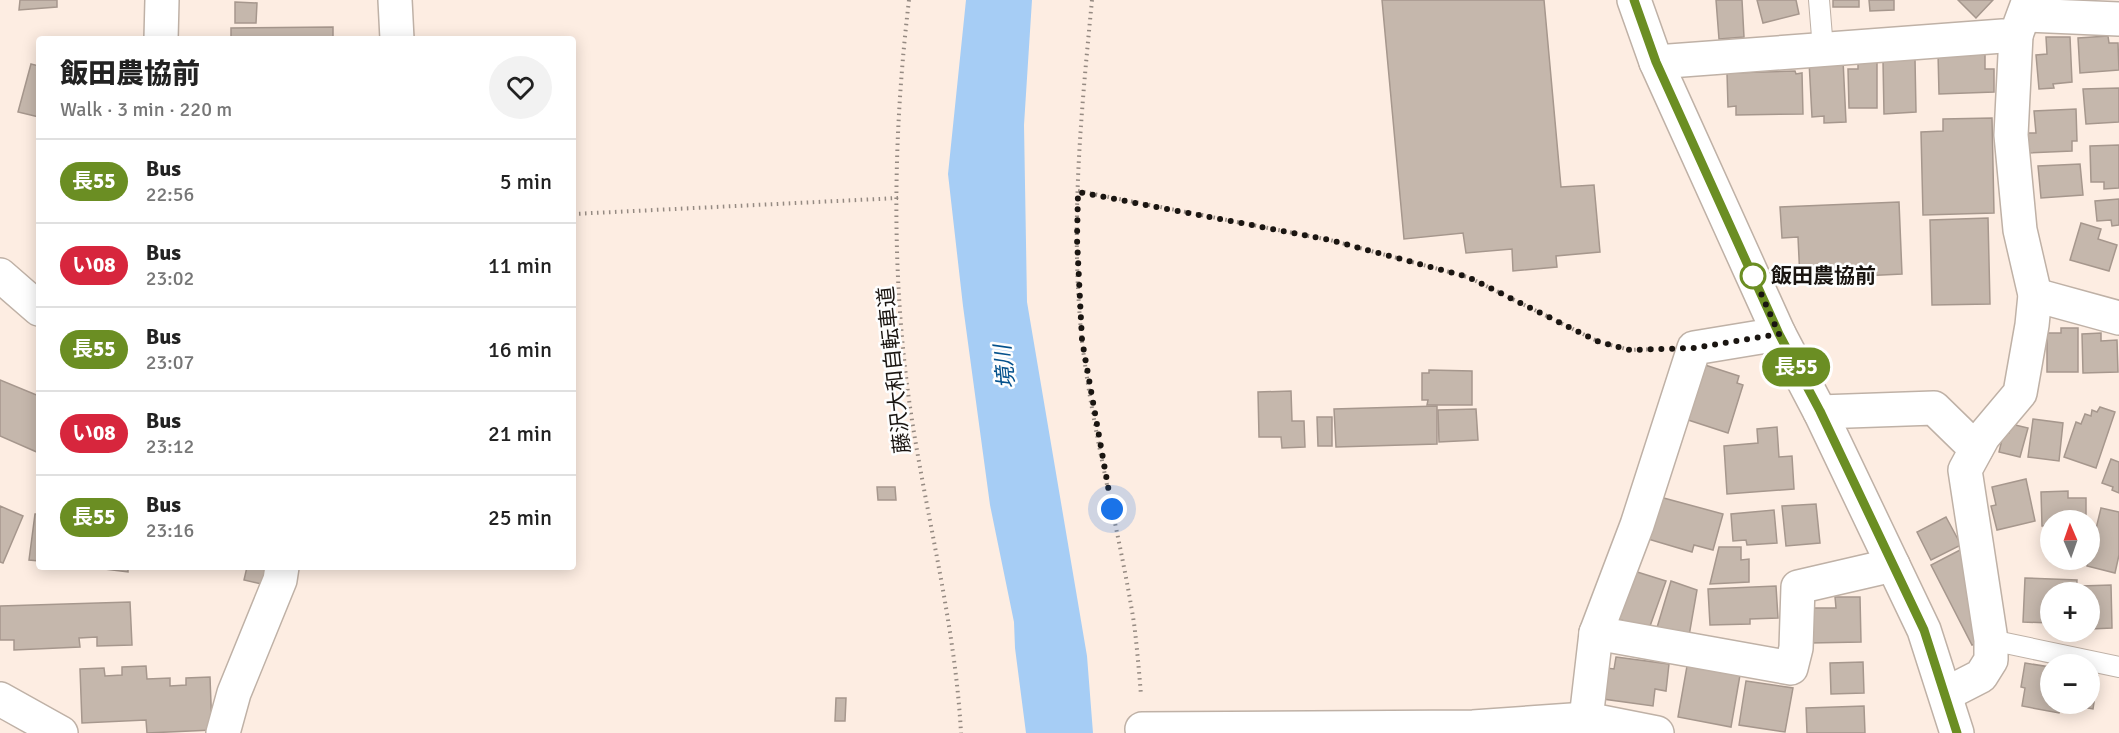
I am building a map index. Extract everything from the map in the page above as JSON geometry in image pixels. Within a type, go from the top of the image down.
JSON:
[{"type":"street","points":[[161,36],[162,0]]},
{"type":"street","points":[[395,0],[397,36]]},
{"type":"street","points":[[1634,0],[1656,62],[1779,334],[1820,411],[1924,630],[1957,733]]},
{"type":"street","points":[[1656,62],[1823,49],[2023,16],[2119,19]]},
{"type":"street","points":[[1946,694],[1981,676],[1991,660],[1991,640],[1965,470],[1983,436],[2020,393],[2032,325],[2035,295],[2020,230],[2011,135],[2023,16]]},
{"type":"street","points":[[0,275],[36,306]]},
{"type":"street","points":[[2035,295],[2119,318]]},
{"type":"street","points":[[1586,719],[1596,633],[1636,525],[1694,348],[1779,334]]},
{"type":"street","points":[[1820,411],[1934,408],[1976,449]]},
{"type":"street","points":[[1596,633],[1791,668],[1796,648],[1798,587],[1893,566]]},
{"type":"street","points":[[223,733],[234,693],[280,580],[282,570]]},
{"type":"street","points":[[0,699],[28,725],[61,733]]},
{"type":"street","points":[[1142,729],[1473,727],[1586,719],[1658,733]]},
{"type":"lane","points":[[1819,0],[1823,49]]},
{"type":"lane","points":[[1991,640],[2119,667]]},
{"type":"path","name":"藤沢大和自転車道","points":[[909,0],[901,71],[898,283],[910,404],[926,509],[949,618],[961,733]]},
{"type":"path","points":[[1092,0],[1081,111],[1078,192],[1077,239],[1082,340],[1099,443],[1134,624],[1142,704],[1142,729]]},
{"type":"path","points":[[1078,192],[1330,240],[1468,277],[1599,342],[1630,350],[1694,348]]},
{"type":"path","points":[[576,214],[898,198]]},
{"type":"water","name":"境川","points":[[966,0],[1032,0],[1024,125],[1027,302],[1087,656],[1093,733],[1026,733],[1015,648],[1014,622],[990,505],[948,174]]},
{"type":"building","points":[[20,0],[57,0],[57,7],[19,10]]},
{"type":"building","points":[[1382,0],[1544,0],[1561,187],[1594,185],[1600,252],[1556,256],[1557,267],[1513,271],[1512,249],[1466,253],[1463,233],[1404,239]]},
{"type":"building","points":[[1716,0],[1742,0],[1744,37],[1719,39]]},
{"type":"building","points":[[1757,0],[1796,0],[1799,14],[1763,23]]},
{"type":"building","points":[[1833,0],[1859,0],[1859,7],[1833,7]]},
{"type":"building","points":[[1869,0],[1894,0],[1894,10],[1870,11]]},
{"type":"building","points":[[1958,0],[1993,0],[1976,18]]},
{"type":"building","points":[[235,2],[257,3],[256,23],[235,23]]},
{"type":"building","points":[[333,27],[333,36],[231,36],[231,28]]},
{"type":"building","points":[[2108,36],[2109,43],[2118,43],[2119,70],[2080,73],[2078,38]]},
{"type":"building","points":[[2046,37],[2070,37],[2072,82],[2053,84],[2054,88],[2039,89],[2036,55],[2047,54]]},
{"type":"building","points":[[1985,52],[1985,69],[1994,69],[1994,92],[1939,94],[1938,53]]},
{"type":"building","points":[[1915,59],[1916,112],[1884,114],[1883,61]]},
{"type":"building","points":[[1843,60],[1846,122],[1824,123],[1824,116],[1812,117],[1809,61]]},
{"type":"building","points":[[1877,62],[1877,108],[1849,108],[1848,69],[1858,69],[1858,63]]},
{"type":"building","points":[[31,64],[36,65],[36,116],[18,112]]},
{"type":"building","points":[[1795,71],[1796,74],[1802,73],[1803,114],[1736,115],[1736,106],[1728,107],[1727,73]]},
{"type":"building","points":[[2119,88],[2119,122],[2086,124],[2083,89]]},
{"type":"building","points":[[2076,109],[2077,141],[2072,141],[2072,151],[2027,153],[2026,133],[2036,133],[2034,111]]},
{"type":"building","points":[[1992,118],[1994,213],[1923,215],[1921,132],[1943,131],[1943,119]]},
{"type":"building","points":[[2119,145],[2119,188],[2104,189],[2104,182],[2091,182],[2090,146]]},
{"type":"building","points":[[2080,164],[2083,195],[2041,198],[2038,166]]},
{"type":"building","points":[[2119,199],[2119,225],[2112,226],[2111,220],[2097,221],[2095,201]]},
{"type":"building","points":[[1899,202],[1902,274],[1800,279],[1798,237],[1782,238],[1780,207]]},
{"type":"building","points":[[1988,218],[1990,304],[1932,305],[1930,220]]},
{"type":"building","points":[[2081,223],[2101,229],[2098,239],[2117,245],[2109,271],[2070,260]]},
{"type":"building","points":[[2061,328],[2078,328],[2078,372],[2047,372],[2047,333],[2061,333]]},
{"type":"building","points":[[2101,333],[2101,341],[2117,340],[2118,372],[2083,373],[2082,334]]},
{"type":"building","points":[[1702,364],[1739,376],[1737,383],[1743,385],[1728,433],[1685,419]]},
{"type":"building","points":[[1429,370],[1472,371],[1472,405],[1427,405],[1428,400],[1422,400],[1422,373],[1429,373]]},
{"type":"building","points":[[0,380],[36,395],[36,452],[0,436]]},
{"type":"building","points":[[1291,391],[1292,421],[1304,421],[1305,447],[1282,448],[1281,437],[1259,437],[1258,392]]},
{"type":"building","points":[[1437,406],[1437,444],[1336,447],[1334,409]]},
{"type":"building","points":[[2100,407],[2115,412],[2096,468],[2064,457],[2076,422],[2081,424],[2085,414],[2091,416],[2092,410],[2097,412]]},
{"type":"building","points":[[1476,409],[1478,440],[1439,442],[1438,410]]},
{"type":"building","points":[[1317,417],[1332,417],[1332,446],[1318,446]]},
{"type":"building","points":[[2033,419],[2063,423],[2059,461],[2028,457]]},
{"type":"building","points":[[2011,424],[2028,428],[2020,457],[1999,452],[2004,431],[2009,433]]},
{"type":"building","points":[[1777,427],[1779,457],[1792,456],[1794,489],[1727,494],[1724,446],[1758,443],[1757,429]]},
{"type":"building","points":[[2111,459],[2119,462],[2119,493],[2112,490],[2113,487],[2102,483]]},
{"type":"building","points":[[2026,479],[2035,521],[1997,530],[1991,506],[1996,505],[1992,487]]},
{"type":"building","points":[[877,487],[895,487],[896,500],[878,500]]},
{"type":"building","points":[[2068,491],[2068,498],[2086,498],[2086,510],[2042,510],[2041,492]]},
{"type":"building","points":[[1660,497],[1723,514],[1713,550],[1694,545],[1692,552],[1648,539]]},
{"type":"building","points":[[1816,504],[1820,543],[1786,546],[1782,506]]},
{"type":"building","points":[[0,506],[23,516],[3,563],[0,562]]},
{"type":"building","points":[[2101,508],[2119,512],[2119,555],[2115,573],[2100,569]]},
{"type":"building","points":[[1774,510],[1777,543],[1747,545],[1746,540],[1733,541],[1731,514]]},
{"type":"building","points":[[35,514],[36,514],[36,561],[29,560]]},
{"type":"building","points":[[1946,517],[1961,545],[1931,560],[1917,532]]},
{"type":"building","points":[[1719,547],[1741,547],[1741,560],[1749,559],[1749,582],[1710,584]]},
{"type":"building","points":[[1964,548],[1978,643],[1972,645],[1931,565]]},
{"type":"building","points":[[246,570],[269,570],[266,585],[244,580]]},
{"type":"building","points":[[1634,571],[1666,581],[1649,629],[1618,619]]},
{"type":"building","points":[[2025,578],[2077,580],[2077,582],[2040,582],[2040,623],[2023,622]]},
{"type":"building","points":[[1671,581],[1697,590],[1689,636],[1656,631]]},
{"type":"building","points":[[2100,585],[2111,585],[2112,628],[2100,629]]},
{"type":"building","points":[[1776,586],[1778,618],[1750,619],[1750,624],[1710,625],[1708,589]]},
{"type":"building","points":[[1835,597],[1860,597],[1861,642],[1810,643],[1809,608],[1836,608]]},
{"type":"building","points":[[130,602],[132,645],[97,646],[97,637],[79,638],[80,647],[14,650],[14,640],[0,640],[0,606]]},
{"type":"building","points":[[1616,657],[1669,664],[1666,691],[1655,689],[1653,706],[1603,699],[1607,668],[1614,669]]},
{"type":"building","points":[[1863,662],[1864,693],[1831,694],[1830,663]]},
{"type":"building","points":[[2025,663],[2040,665],[2040,709],[2022,706],[2025,688],[2021,687]]},
{"type":"building","points":[[146,666],[147,679],[170,678],[170,686],[186,685],[186,678],[210,677],[212,730],[147,733],[146,720],[82,723],[80,669],[104,668],[105,676],[122,675],[122,667]]},
{"type":"building","points":[[1687,666],[1740,675],[1731,727],[1678,717]]},
{"type":"building","points":[[1746,681],[1793,688],[1785,732],[1739,725]]},
{"type":"building","points":[[836,698],[846,698],[845,721],[835,721]]},
{"type":"building","points":[[1864,706],[1865,733],[1807,733],[1806,708]]},
{"type":"bus line","name":"長55","points":[[1634,0],[1656,62],[1779,334],[1820,411],[1924,630],[1957,733]]},
{"type":"place","name":"飯田農協前","points":[[1753,276]]},
{"type":"route","points":[[1112,509],[1082,340],[1077,239],[1078,192],[1330,240],[1468,277],[1599,342],[1630,350],[1694,348],[1779,334],[1751,271],[1753,276]]}]
